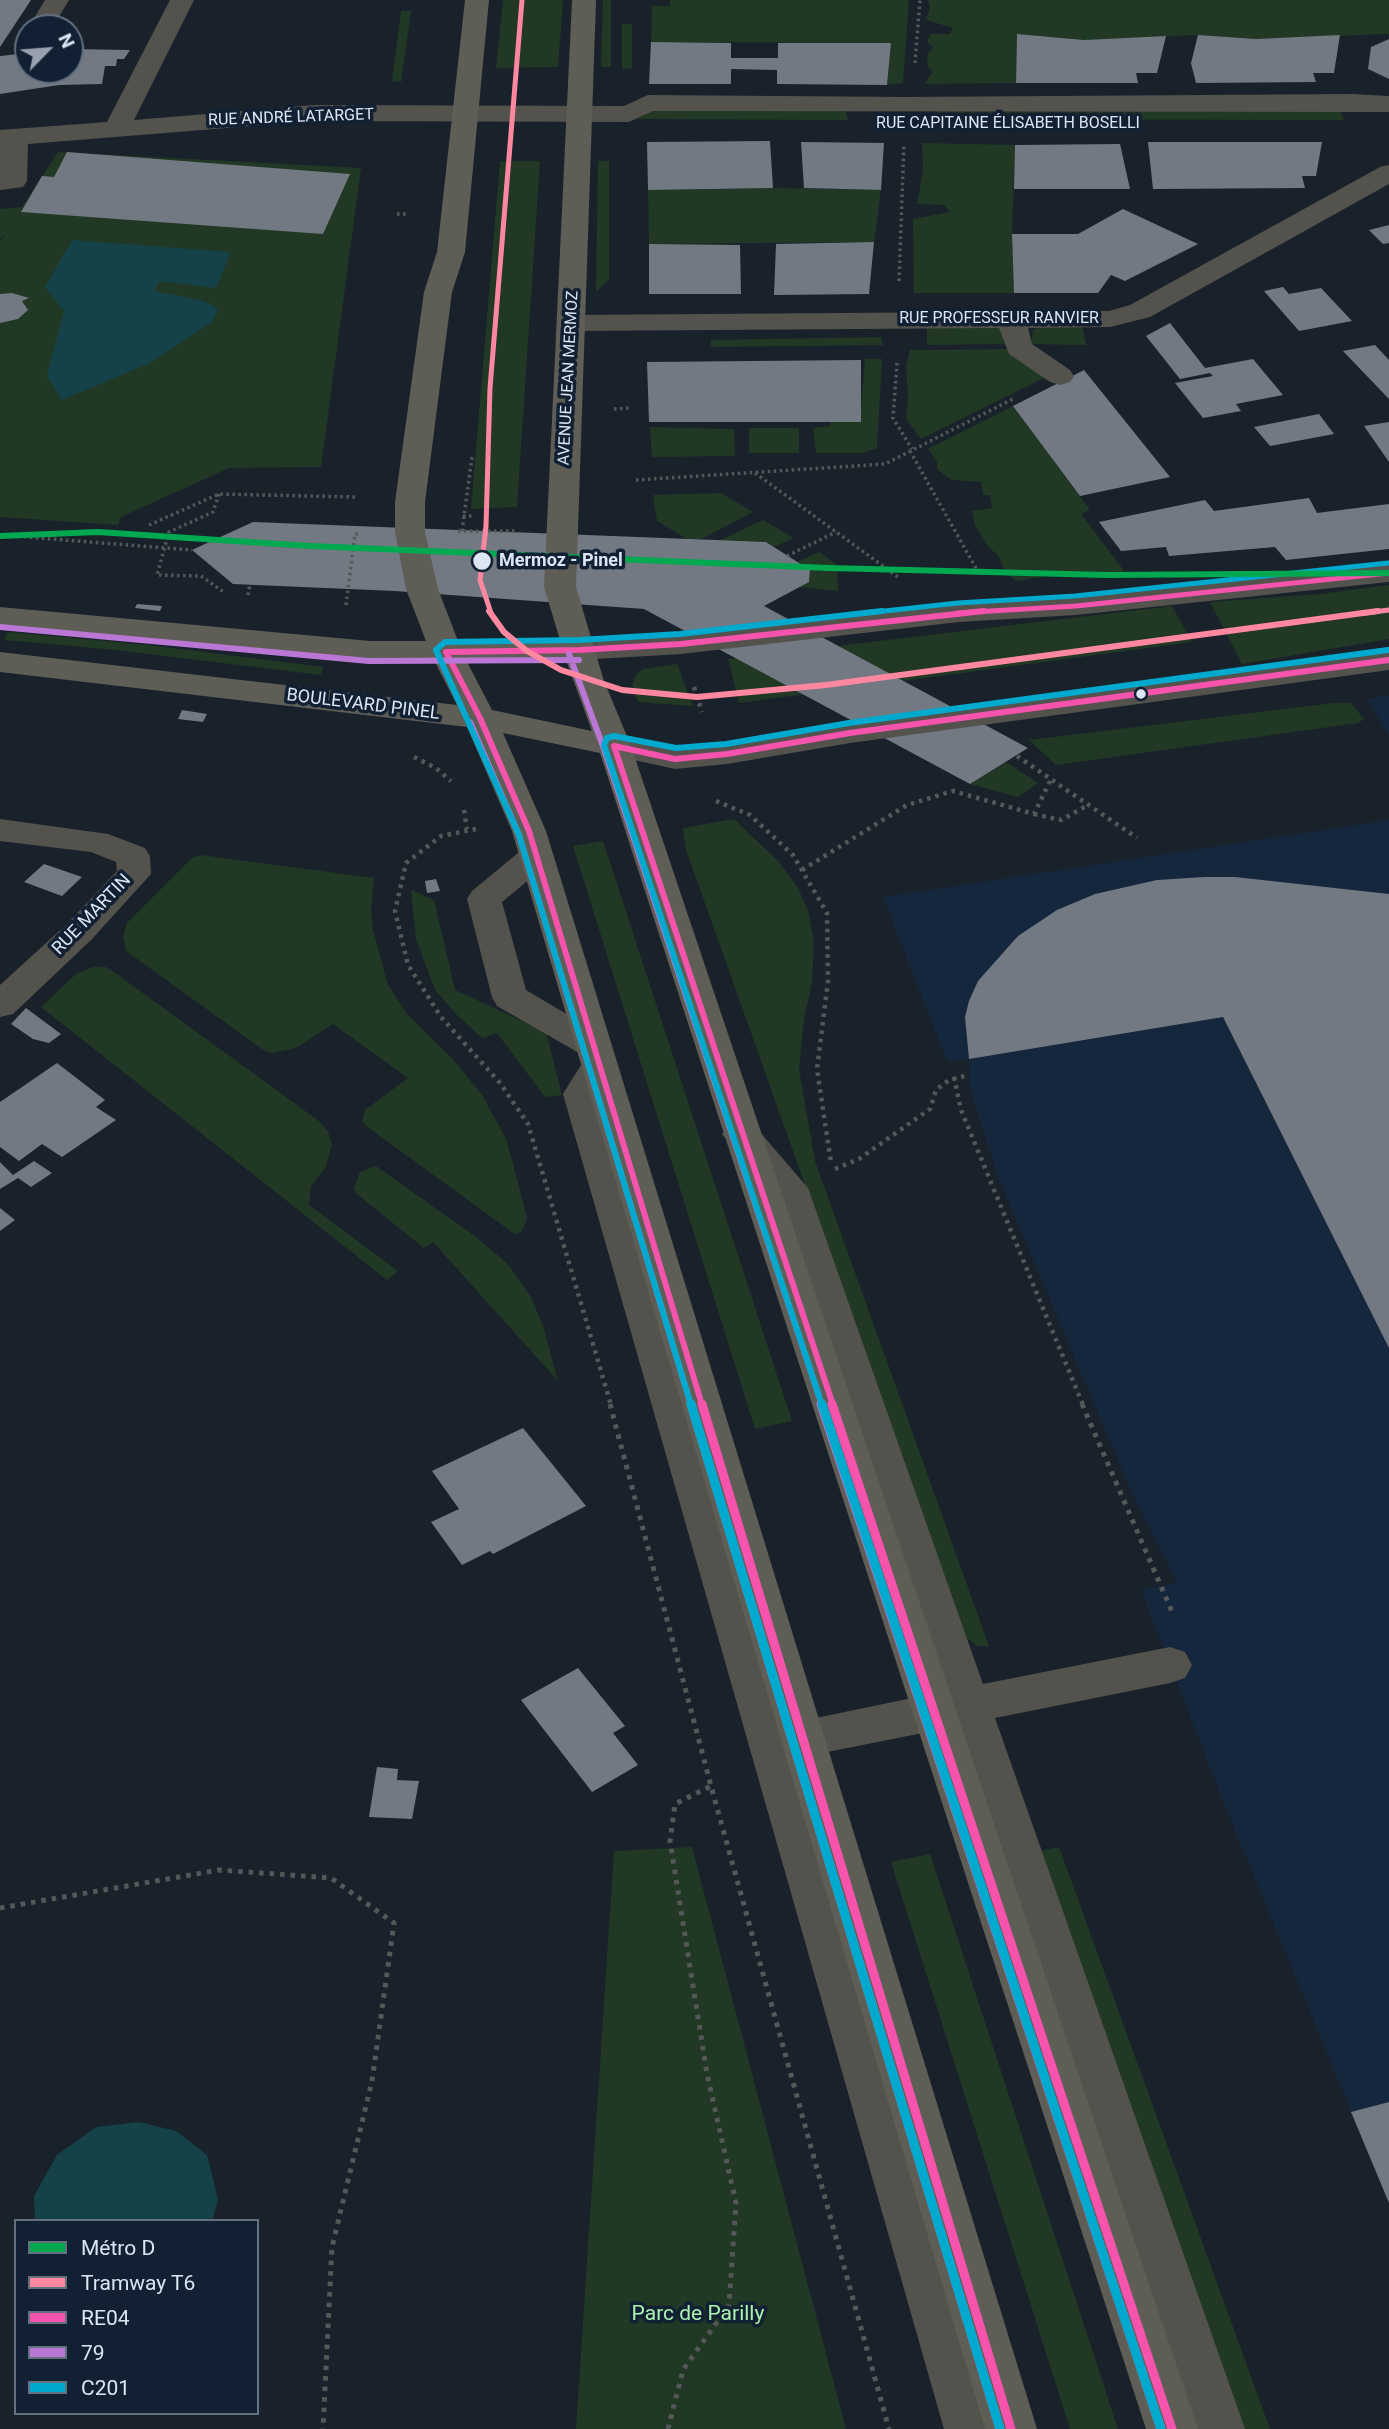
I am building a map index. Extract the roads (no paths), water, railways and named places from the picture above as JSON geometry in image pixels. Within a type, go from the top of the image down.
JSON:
[{"type":"main road","points":[[477,0],[451,252],[438,292],[410,517],[410,532],[422,589],[446,652],[480,718],[530,831],[1011,2429]]},
{"type":"main road","name":"AVENUE JEAN MERMOZ","points":[[584,0],[560,587],[741,1134],[950,1709],[1172,2429]]},
{"type":"main road","points":[[0,616],[348,649],[446,652],[579,650]]},
{"type":"main road","name":"BOULEVARD PINEL","points":[[0,662],[480,718],[614,746]]},
{"type":"street","points":[[117,128],[182,0]]},
{"type":"street","name":"RUE CAPITAINE ÉLISABETH BOSELLI","points":[[579,115],[629,114],[646,125],[1352,102],[1389,104]]},
{"type":"street","name":"RUE ANDRÉ LATARGET","points":[[8,137],[314,113],[579,115]]},
{"type":"street","name":"RUE CAPITAINE ÉLISABETH BOSELLI","points":[[905,115],[1358,123],[1389,119]]},
{"type":"street","points":[[0,182],[14,181],[8,137]]},
{"type":"street","name":"RUE PROFESSEUR RANVIER","points":[[572,323],[1110,319],[1140,311],[1389,173]]},
{"type":"street","points":[[1011,319],[1019,348],[1060,376]]},
{"type":"street","points":[[579,650],[681,645],[959,613],[1076,606],[1187,592],[1389,573]]},
{"type":"street","name":"BOULEVARD PINEL","points":[[614,746],[676,759],[727,754],[863,731],[1389,660]]},
{"type":"street","name":"RUE MARTIN","points":[[0,830],[96,842],[133,856],[134,874],[79,932],[0,1005]]},
{"type":"street","points":[[536,856],[484,899],[510,997],[597,1056],[582,1094],[970,2429]]},
{"type":"street","points":[[802,1738],[1170,1665]]},
{"type":"street","points":[[950,1709],[1219,2429]]},
{"type":"metro line","name":"D","points":[[0,536],[98,532],[310,546],[829,568],[1106,575],[1389,573]]},
{"type":"tram line","name":"T6","points":[[522,0],[490,388],[486,526],[480,580],[487,608],[504,632],[527,651],[561,670],[622,690],[697,697],[721,696],[826,685],[1389,610]]},
{"type":"place","name":"Mermoz - Pinel","points":[[482,561]]},
{"type":"park label","name":"Parc de Parilly","points":[[698,2315]]}]
